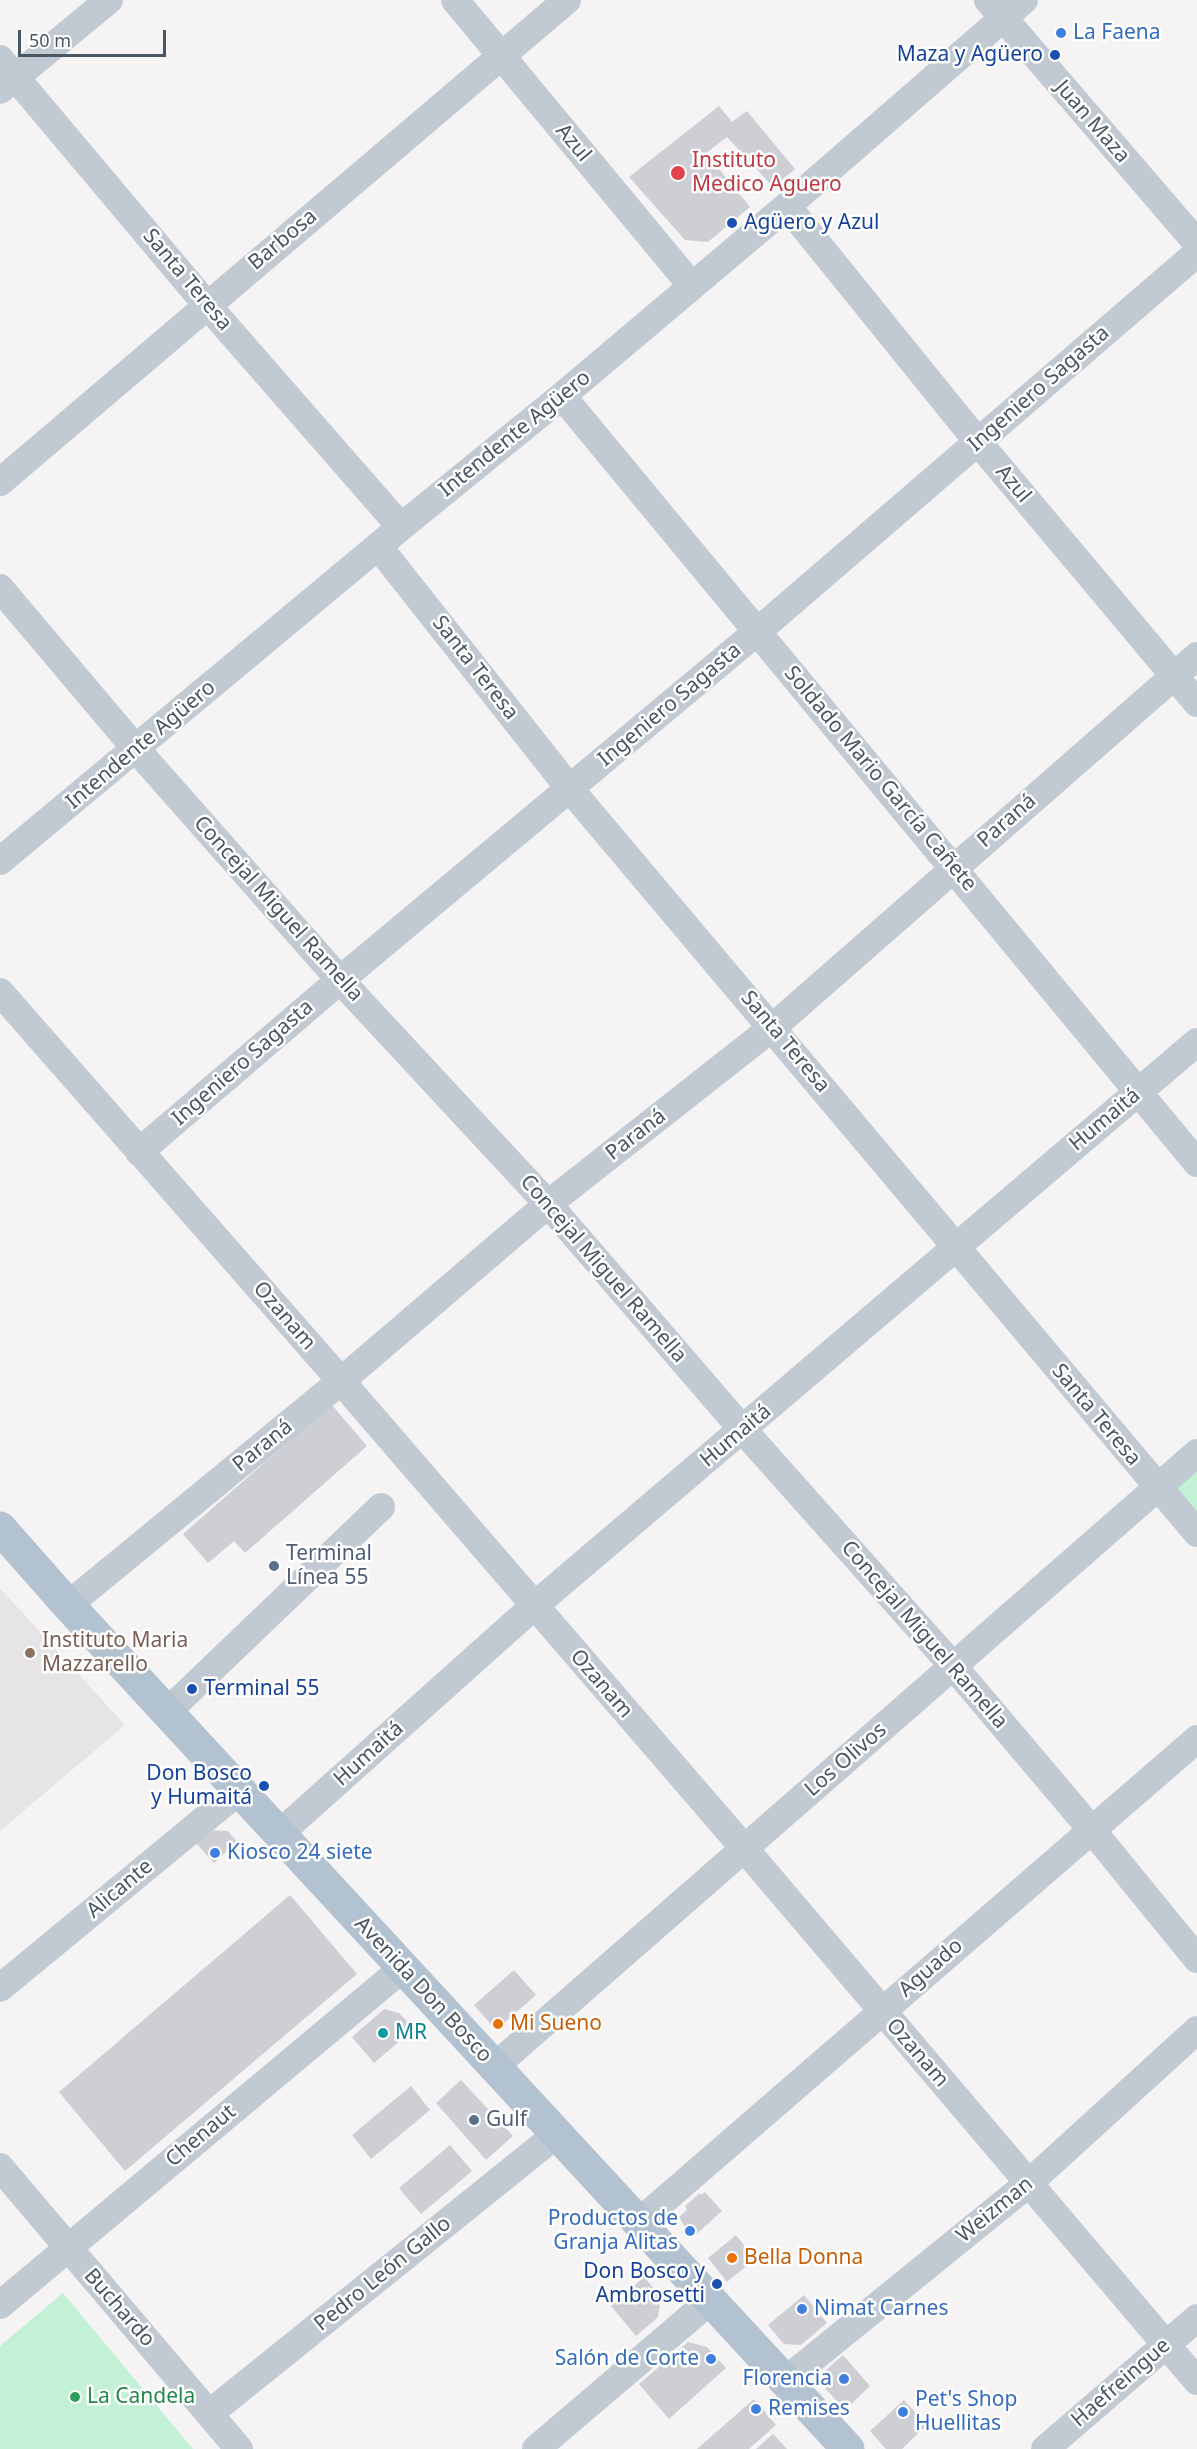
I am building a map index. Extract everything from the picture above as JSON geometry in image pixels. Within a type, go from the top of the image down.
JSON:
[{"type":"main road","name":"Avenida Don Bosco","points":[[0,1528],[279,1834],[786,2380],[836,2445]]},
{"type":"street","points":[[5,75],[109,0]]},
{"type":"street","name":"Azul","points":[[455,0],[692,286]]},
{"type":"street","name":"Barbosa","points":[[0,482],[567,0]]},
{"type":"street","name":"Intendente Agüero","points":[[0,861],[562,396],[787,206],[1005,6]]},
{"type":"street","name":"Juan Maza","points":[[1005,6],[1197,243]]},
{"type":"street","name":"Santa Teresa","points":[[5,75],[401,527]]},
{"type":"street","name":"Azul","points":[[787,206],[978,442],[1197,703]]},
{"type":"street","name":"Ingeniero Sagasta","points":[[139,1152],[340,980],[758,632],[1197,254]]},
{"type":"street","name":"Soldado Mario García Cañete","points":[[562,396],[1197,1162]]},
{"type":"street","name":"Santa Teresa","points":[[378,546],[570,789],[773,1027],[955,1248],[1197,1533]]},
{"type":"street","name":"Concejal Miguel Ramella","points":[[0,588],[136,749],[340,980],[548,1204],[743,1430],[954,1667],[1197,1959]]},
{"type":"street","name":"Paraná","points":[[68,1605],[341,1382],[548,1204],[773,1027],[1197,656]]},
{"type":"street","name":"Ozanam","points":[[0,992],[744,1848],[1197,2381]]},
{"type":"street","name":"Humaitá","points":[[279,1834],[534,1606],[1197,1042]]},
{"type":"street","name":"Los Olivos","points":[[494,2067],[1197,1453]]},
{"type":"street","points":[[168,1711],[381,1508]]},
{"type":"street","name":"Aguado","points":[[639,2222],[1197,1738]]},
{"type":"street","name":"Alicante","points":[[0,1988],[240,1790]]},
{"type":"street","name":"Chenaut","points":[[0,2304],[403,1968]]},
{"type":"street","name":"Weizman","points":[[786,2380],[1029,2183],[1197,2030]]},
{"type":"street","name":"Pedro León Gallo","points":[[210,2414],[557,2134]]},
{"type":"street","name":"Buchardo","points":[[0,2167],[239,2449]]},
{"type":"street","points":[[536,2449],[711,2300]]},
{"type":"street","name":"Haefreingue","points":[[1045,2449],[1197,2318]]},
{"type":"shaded area","name":"Instituto Maria Mazzarello","points":[[0,1588],[125,1725],[0,1831]]},
{"type":"green space","points":[[1197,1453],[1197,1533],[1158,1489]]},
{"type":"green space","name":"La Candela","points":[[63,2293],[193,2449],[0,2449],[0,2346]]},
{"type":"building","name":"Instituto Medico Aguero","points":[[719,106],[732,122],[747,111],[795,169],[773,187],[727,137],[706,153],[750,207],[708,242],[685,240],[629,177]]},
{"type":"building","points":[[331,1404],[367,1446],[245,1553],[234,1541],[208,1563],[183,1534]]},
{"type":"building","name":"Kiosco 24 siete","points":[[208,1830],[228,1831],[237,1842],[214,1863],[195,1842]]},
{"type":"building","points":[[290,1895],[357,1974],[125,2171],[59,2092]]},
{"type":"building","points":[[514,1970],[536,1995],[496,2030],[474,2005]]},
{"type":"building","name":"MR","points":[[384,2009],[399,2013],[414,2029],[374,2063],[352,2037]]},
{"type":"building","name":"Gulf","points":[[461,2080],[513,2136],[486,2160],[436,2103]]},
{"type":"building","points":[[411,2086],[430,2110],[371,2159],[352,2135]]},
{"type":"building","points":[[450,2145],[472,2171],[421,2214],[399,2188]]},
{"type":"building","points":[[705,2192],[722,2211],[692,2238],[679,2217],[687,2210],[685,2206],[700,2193],[701,2195]]},
{"type":"building","name":"Bella Donna","points":[[736,2235],[755,2259],[727,2282],[708,2258]]},
{"type":"building","points":[[644,2277],[661,2297],[658,2317],[636,2336],[611,2306]]},
{"type":"building","name":"Nimat Carnes","points":[[804,2295],[827,2323],[801,2345],[784,2344],[768,2325]]},
{"type":"building","points":[[688,2342],[707,2347],[726,2368],[669,2419],[639,2384]]},
{"type":"building","name":"Florencia","points":[[843,2355],[870,2386],[845,2410],[824,2387],[825,2371]]},
{"type":"building","points":[[754,2399],[776,2425],[749,2449],[697,2449]]},
{"type":"building","name":"Pet's Shop Huellitas","points":[[904,2400],[927,2425],[902,2449],[886,2449],[870,2431]]},
{"type":"building","points":[[773,2434],[787,2449],[756,2449]]},
{"type":"place","name":"La Faena","points":[[1061,33]]},
{"type":"place","name":"Maza y Agüero","points":[[1055,55]]},
{"type":"place","name":"Instituto Medico Aguero","points":[[678,173]]},
{"type":"place","name":"Agüero y Azul","points":[[732,223]]},
{"type":"place","name":"Terminal Línea 55","points":[[274,1566]]},
{"type":"place","name":"Instituto Maria Mazzarello","points":[[30,1653]]},
{"type":"place","name":"Terminal 55","points":[[192,1689]]},
{"type":"place","name":"Don Bosco y Humaitá","points":[[264,1786]]},
{"type":"place","name":"Kiosco 24 siete","points":[[215,1853]]},
{"type":"place","name":"Mi Sueno","points":[[498,2024]]},
{"type":"place","name":"MR","points":[[383,2033]]},
{"type":"place","name":"Gulf","points":[[474,2120]]},
{"type":"place","name":"Productos de Granja Alitas","points":[[690,2231]]},
{"type":"place","name":"Bella Donna","points":[[732,2258]]},
{"type":"place","name":"Don Bosco y Ambrosetti","points":[[717,2284]]},
{"type":"place","name":"Nimat Carnes","points":[[802,2309]]},
{"type":"place","name":"Salón de Corte","points":[[711,2359]]},
{"type":"place","name":"Florencia","points":[[844,2379]]},
{"type":"place","name":"La Candela","points":[[75,2397]]},
{"type":"place","name":"Remises","points":[[756,2409]]},
{"type":"place","name":"Pet's Shop Huellitas","points":[[903,2412]]}]
